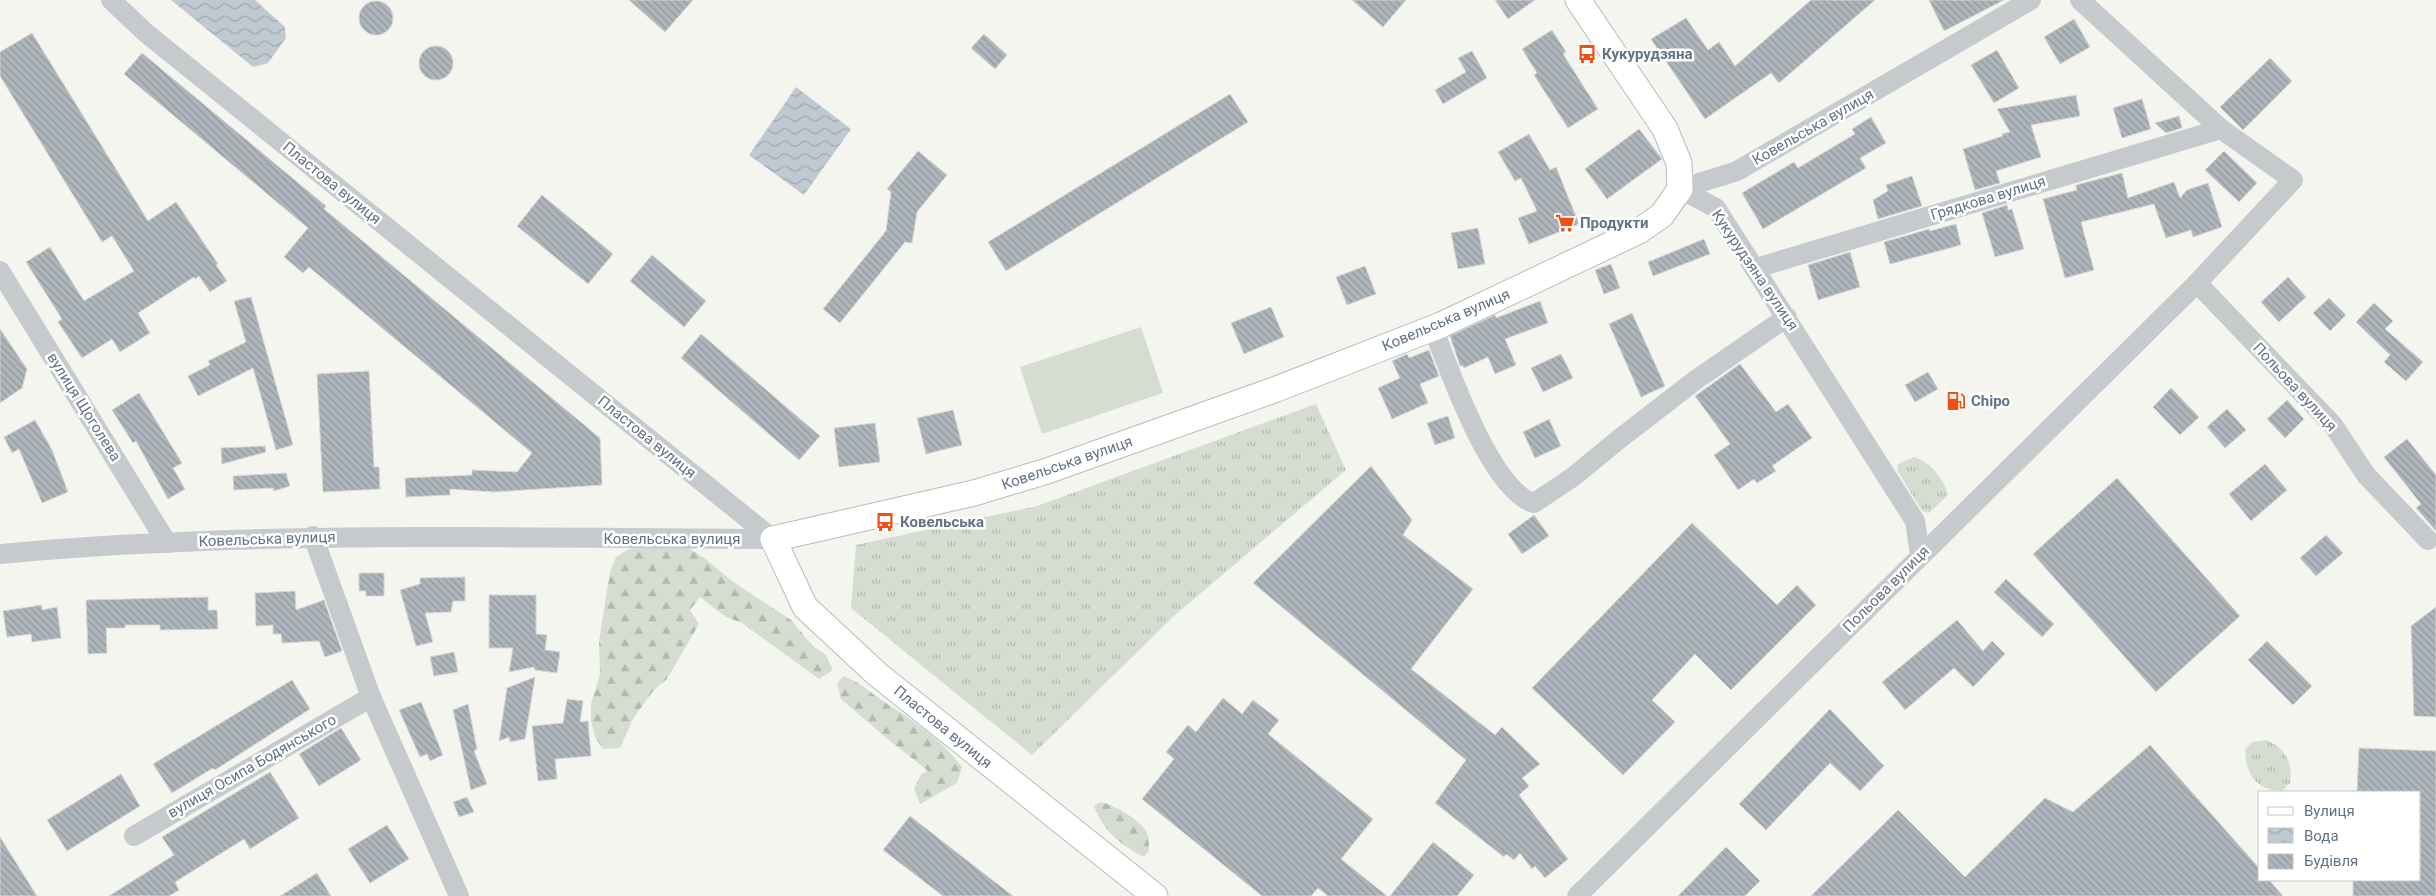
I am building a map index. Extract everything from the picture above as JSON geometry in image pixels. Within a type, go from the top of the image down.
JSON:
[{"type":"main road","points":[[1578,0],[1665,129],[1679,163],[1680,189]]},
{"type":"main road","name":"Ковельська вулиця","points":[[773,539],[974,493],[1047,471],[1274,390],[1433,328],[1639,231],[1662,215],[1680,189]]},
{"type":"main road","name":"Пластова вулиця","points":[[773,539],[805,607],[812,614],[877,674],[1155,896]]},
{"type":"street","name":"Пластова вулиця","points":[[112,0],[154,39],[773,539]]},
{"type":"street","name":"Ковельська вулиця","points":[[1680,189],[1737,171],[2031,0]]},
{"type":"street","points":[[2080,0],[2221,129]]},
{"type":"street","name":"Польова вулиця","points":[[1577,896],[2197,283],[2293,180],[2221,129]]},
{"type":"street","name":"Грядкова вулиця","points":[[1756,268],[2221,129]]},
{"type":"street","name":"Кукурудзяна вулиця","points":[[1680,189],[1716,208],[1756,268],[1915,522],[1920,555]]},
{"type":"street","name":"вулиця Щоголева","points":[[0,271],[167,543]]},
{"type":"street","name":"Польова вулиця","points":[[2197,283],[2333,424],[2366,475],[2428,540]]},
{"type":"street","points":[[1433,328],[1482,444],[1514,491],[1524,500],[1534,503],[1574,477],[1681,391],[1786,317]]},
{"type":"street","name":"Ковельська вулиця","points":[[0,554],[78,547],[313,536],[773,539]]},
{"type":"street","points":[[313,536],[371,697],[459,896]]},
{"type":"street","name":"вулиця Осипа Бодянського","points":[[134,836],[371,697]]},
{"type":"green space","points":[[1141,327],[1163,393],[1042,434],[1020,367]]},
{"type":"green space","points":[[1316,404],[1346,470],[1175,615],[1032,755],[851,608],[856,545],[1037,506]]},
{"type":"green space","points":[[1914,457],[1926,463],[1936,472],[1948,495],[1929,513],[1922,511],[1897,470],[1898,464]]},
{"type":"green space","points":[[678,542],[706,559],[732,581],[791,620],[813,646],[826,655],[833,670],[819,679],[742,623],[726,617],[700,597],[690,610],[699,624],[667,679],[654,690],[634,717],[620,748],[603,749],[595,737],[591,721],[591,704],[600,674],[599,641],[610,572],[616,557],[629,549]]},
{"type":"green space","points":[[844,676],[861,685],[907,717],[946,748],[962,767],[957,783],[920,804],[914,789],[921,774],[928,771],[841,699],[837,683]]},
{"type":"green space","points":[[2266,740],[2283,752],[2289,763],[2290,783],[2282,791],[2265,788],[2259,784],[2247,766],[2245,749],[2253,742]]},
{"type":"green space","points":[[1100,802],[1126,813],[1143,827],[1147,833],[1149,846],[1149,851],[1144,857],[1120,842],[1107,830],[1094,806]]},
{"type":"water","points":[[171,0],[255,0],[285,27],[286,38],[268,63],[253,67]]},
{"type":"water","points":[[796,87],[851,129],[804,195],[749,155]]},
{"type":"building","points":[[629,0],[693,0],[665,32]]},
{"type":"building","points":[[1352,0],[1406,0],[1383,27]]},
{"type":"building","points":[[1495,0],[1535,0],[1508,19]]},
{"type":"building","points":[[1811,0],[1875,0],[1779,83],[1771,73],[1705,119],[1651,39],[1686,18],[1708,50],[1719,42],[1735,66]]},
{"type":"building","points":[[1929,0],[2004,0],[1944,31]]},
{"type":"building","points":[[376,1],[383,2],[388,6],[392,11],[392,25],[388,30],[383,34],[376,35],[369,34],[364,30],[360,25],[359,18],[360,11],[364,6],[369,2]]},
{"type":"building","points":[[2074,19],[2090,47],[2060,64],[2044,37]]},
{"type":"building","points":[[1552,30],[1566,52],[1563,54],[1598,109],[1568,128],[1534,75],[1537,73],[1522,49]]},
{"type":"building","points":[[32,33],[148,221],[176,202],[218,264],[216,265],[227,281],[210,292],[199,276],[195,279],[194,277],[138,313],[150,333],[120,352],[112,339],[82,358],[58,322],[62,319],[26,262],[50,247],[84,301],[134,271],[112,236],[102,242],[0,76],[0,52]]},
{"type":"building","points":[[984,34],[1007,55],[995,69],[971,48]]},
{"type":"building","points":[[436,46],[443,47],[448,51],[452,56],[452,70],[448,75],[443,79],[436,80],[429,79],[424,75],[420,70],[419,63],[420,56],[424,51],[429,47]]},
{"type":"building","points":[[1997,50],[2019,88],[1994,103],[1971,65]]},
{"type":"building","points":[[1472,51],[1487,78],[1443,104],[1435,90],[1466,72],[1458,58]]},
{"type":"building","points":[[142,53],[326,206],[324,209],[600,438],[602,485],[494,492],[450,489],[450,495],[406,497],[405,478],[472,475],[472,470],[517,472],[532,453],[309,267],[303,273],[284,257],[308,228],[124,74]]},
{"type":"building","points":[[2270,58],[2292,81],[2243,130],[2220,107]]},
{"type":"building","points":[[1230,94],[1248,122],[1006,271],[988,242]]},
{"type":"building","points":[[2076,95],[2080,116],[2031,125],[2041,157],[1996,171],[2000,183],[1975,190],[1963,149],[2010,132],[1997,109]]},
{"type":"building","points":[[2142,99],[2151,129],[2122,138],[2113,108]]},
{"type":"building","points":[[2179,116],[2182,128],[2166,133],[2155,123]]},
{"type":"building","points":[[1871,117],[1886,143],[1860,158],[1866,168],[1763,229],[1742,193],[1794,162],[1798,168],[1855,134],[1852,129]]},
{"type":"building","points":[[1639,129],[1662,159],[1607,199],[1585,169]]},
{"type":"building","points":[[1529,134],[1550,170],[1556,167],[1579,224],[1529,244],[1518,218],[1537,211],[1521,178],[1515,181],[1498,152]]},
{"type":"building","points":[[918,151],[947,175],[917,212],[912,243],[905,242],[840,323],[823,309],[886,231],[891,192],[887,189]]},
{"type":"building","points":[[2224,151],[2257,183],[2239,202],[2205,170]]},
{"type":"building","points":[[2122,173],[2128,198],[2174,182],[2180,198],[2187,190],[2208,183],[2222,227],[2193,237],[2191,230],[2166,238],[2154,204],[2081,222],[2094,270],[2065,278],[2043,199],[2077,190],[2076,185]]},
{"type":"building","points":[[1912,176],[1922,206],[1878,219],[1873,200],[1888,191],[1886,185]]},
{"type":"building","points":[[542,195],[613,254],[588,284],[517,226]]},
{"type":"building","points":[[2007,205],[2008,210],[2012,209],[2024,249],[1995,257],[1982,213]]},
{"type":"building","points":[[1956,224],[1961,245],[1890,264],[1884,242],[1929,229],[1930,231]]},
{"type":"building","points":[[1478,228],[1485,264],[1458,269],[1451,233]]},
{"type":"building","points":[[1704,239],[1710,254],[1653,276],[1648,262]]},
{"type":"building","points":[[1850,252],[1860,287],[1818,300],[1808,265]]},
{"type":"building","points":[[652,255],[706,301],[684,327],[630,281]]},
{"type":"building","points":[[1611,264],[1620,288],[1604,294],[1595,270]]},
{"type":"building","points":[[1365,266],[1376,294],[1347,305],[1336,277]]},
{"type":"building","points":[[2288,277],[2306,297],[2279,322],[2261,302]]},
{"type":"building","points":[[251,297],[293,445],[276,450],[253,368],[198,396],[188,376],[210,365],[208,361],[246,342],[234,301]]},
{"type":"building","points":[[2329,298],[2346,315],[2330,331],[2313,313]]},
{"type":"building","points":[[1540,301],[1548,323],[1505,339],[1516,365],[1495,374],[1488,357],[1464,368],[1462,365],[1460,366],[1450,336],[1495,315],[1496,318]]},
{"type":"building","points":[[2374,303],[2393,321],[2385,329],[2423,362],[2406,381],[2384,362],[2390,355],[2356,322]]},
{"type":"building","points":[[1271,307],[1284,337],[1244,354],[1231,323]]},
{"type":"building","points":[[1632,313],[1665,386],[1641,397],[1609,324]]},
{"type":"building","points":[[0,329],[27,369],[22,388],[0,403]]},
{"type":"building","points":[[701,334],[820,436],[799,460],[681,358]]},
{"type":"building","points":[[1429,350],[1439,376],[1420,384],[1428,403],[1392,419],[1378,388],[1400,378],[1392,361],[1407,354],[1409,358]]},
{"type":"building","points":[[1561,354],[1573,378],[1543,392],[1531,368]]},
{"type":"building","points":[[1740,364],[1776,412],[1788,404],[1812,438],[1772,466],[1776,471],[1757,483],[1754,479],[1738,490],[1714,455],[1730,444],[1695,396]]},
{"type":"building","points":[[369,371],[374,467],[379,467],[380,489],[323,492],[317,374]]},
{"type":"building","points":[[1928,372],[1938,389],[1915,402],[1905,385]]},
{"type":"building","points":[[2171,388],[2199,417],[2180,435],[2153,407]]},
{"type":"building","points":[[139,393],[182,463],[173,468],[185,489],[168,499],[136,441],[133,443],[112,410]]},
{"type":"building","points":[[2287,400],[2304,419],[2285,438],[2267,419]]},
{"type":"building","points":[[2227,409],[2246,430],[2225,448],[2207,427]]},
{"type":"building","points":[[953,410],[962,445],[926,454],[917,418]]},
{"type":"building","points":[[1448,416],[1455,438],[1435,445],[1427,423]]},
{"type":"building","points":[[1549,419],[1561,446],[1535,458],[1523,432]]},
{"type":"building","points":[[35,420],[52,450],[68,492],[42,503],[19,449],[12,453],[4,437]]},
{"type":"building","points":[[875,423],[880,462],[839,467],[834,428]]},
{"type":"building","points":[[2407,439],[2436,475],[2436,531],[2416,508],[2421,504],[2384,457]]},
{"type":"building","points":[[265,446],[266,452],[222,464],[221,448]]},
{"type":"building","points":[[2265,464],[2287,490],[2251,521],[2229,494]]},
{"type":"building","points":[[1371,466],[1412,520],[1403,535],[1473,589],[1411,669],[1495,735],[1502,727],[1540,764],[1522,778],[1529,786],[1519,795],[1568,859],[1545,878],[1535,866],[1532,869],[1520,853],[1514,860],[1506,854],[1504,857],[1435,803],[1466,760],[1253,583]]},
{"type":"building","points":[[286,473],[290,486],[274,491],[273,488],[234,490],[233,476]]},
{"type":"building","points":[[2117,478],[2240,616],[2156,692],[2033,554]]},
{"type":"building","points":[[1534,515],[1549,536],[1522,554],[1508,534]]},
{"type":"building","points":[[1692,523],[1777,605],[1797,585],[1816,605],[1731,690],[1695,654],[1652,700],[1675,722],[1623,775],[1532,688]]},
{"type":"building","points":[[2326,535],[2343,553],[2316,576],[2300,558]]},
{"type":"building","points":[[359,573],[384,573],[384,596],[366,596],[366,591],[359,591]]},
{"type":"building","points":[[465,577],[465,601],[453,601],[451,612],[425,613],[433,642],[416,646],[400,590],[420,584],[420,578]]},
{"type":"building","points":[[2006,579],[2054,624],[2042,637],[1994,592]]},
{"type":"building","points":[[295,591],[296,610],[324,600],[342,651],[325,657],[319,641],[282,643],[281,634],[273,634],[273,625],[256,626],[255,593]]},
{"type":"building","points":[[489,595],[536,595],[536,634],[547,635],[545,650],[560,652],[557,673],[535,670],[534,667],[509,672],[513,648],[489,648]]},
{"type":"building","points":[[208,597],[208,610],[217,610],[218,629],[160,630],[160,625],[125,625],[125,628],[106,628],[107,653],[88,654],[86,600]]},
{"type":"building","points":[[42,605],[42,610],[57,607],[61,638],[32,642],[31,634],[7,637],[3,611]]},
{"type":"building","points":[[2436,607],[2436,717],[2414,716],[2411,626]]},
{"type":"building","points":[[1957,620],[1983,651],[1992,641],[2005,654],[1973,687],[1954,668],[1905,710],[1882,682]]},
{"type":"building","points":[[2267,641],[2312,686],[2293,705],[2248,660]]},
{"type":"building","points":[[454,652],[458,672],[434,676],[430,657]]},
{"type":"building","points":[[535,677],[525,739],[510,742],[509,737],[499,741],[507,688]]},
{"type":"building","points":[[292,680],[310,709],[215,770],[213,768],[172,793],[153,764]]},
{"type":"building","points":[[1223,698],[1242,714],[1253,700],[1279,720],[1268,734],[1373,819],[1341,859],[1387,896],[1328,896],[1318,888],[1311,896],[1262,896],[1142,799],[1174,759],[1166,752],[1188,725],[1196,732]]},
{"type":"building","points":[[567,699],[583,701],[580,722],[588,721],[591,756],[555,759],[557,779],[538,781],[532,726],[563,723]]},
{"type":"building","points":[[421,702],[443,755],[430,761],[427,754],[420,757],[399,710]]},
{"type":"building","points":[[468,704],[477,749],[474,751],[487,784],[471,790],[453,710]]},
{"type":"building","points":[[1830,709],[1884,766],[1860,791],[1830,763],[1766,830],[1739,804]]},
{"type":"building","points":[[341,728],[361,760],[319,786],[299,754]]},
{"type":"building","points":[[2150,745],[2258,867],[2258,881],[2270,881],[2283,896],[1811,896],[1898,810],[1965,877],[2045,798],[2073,812]]},
{"type":"building","points":[[2359,748],[2436,751],[2436,896],[2353,896],[2353,881],[2421,881],[2421,791],[2357,791]]},
{"type":"building","points":[[270,772],[299,818],[250,849],[244,839],[175,882],[179,890],[169,896],[109,896],[174,855],[162,837]]},
{"type":"building","points":[[121,774],[140,806],[67,851],[47,820]]},
{"type":"building","points":[[467,797],[474,812],[459,817],[453,802]]},
{"type":"building","points":[[910,816],[1013,896],[943,896],[883,850]]},
{"type":"building","points":[[387,825],[409,859],[370,883],[348,849]]},
{"type":"building","points":[[0,837],[20,869],[37,896],[0,896]]},
{"type":"building","points":[[1433,842],[1474,875],[1457,896],[1390,896]]},
{"type":"building","points":[[1726,847],[1760,881],[1745,896],[1678,896]]},
{"type":"building","points":[[317,873],[331,896],[280,896]]},
{"type":"place","name":"Кукурудзяна","points":[[1587,54]]},
{"type":"place","name":"Продукти","points":[[1565,223]]},
{"type":"place","name":"Chipo","points":[[1956,401]]},
{"type":"place","name":"Ковельська","points":[[885,522]]}]
